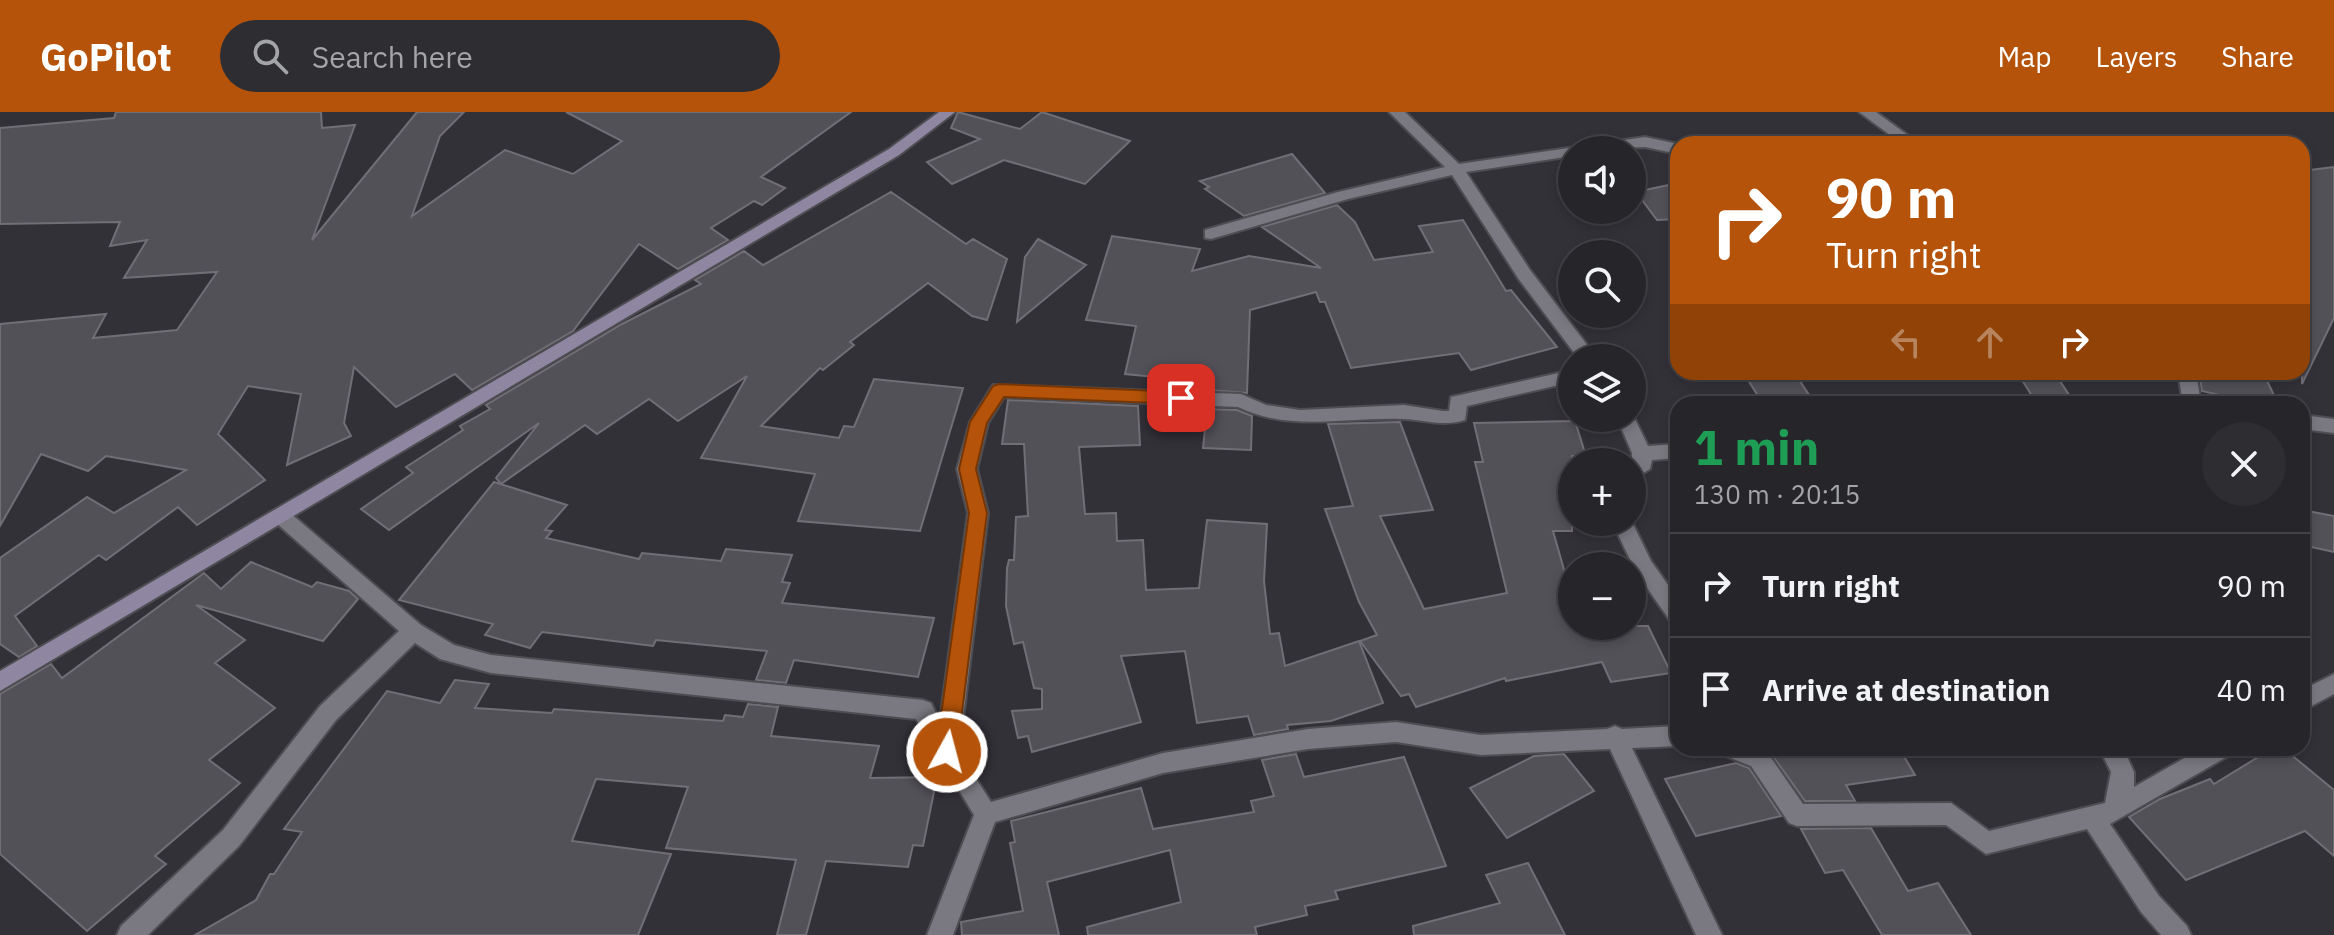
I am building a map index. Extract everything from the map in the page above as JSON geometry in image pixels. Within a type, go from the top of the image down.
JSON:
[{"type":"street","points":[[0,682],[894,152],[948,112]]},
{"type":"street","points":[[1396,112],[1456,169],[1524,274],[1577,344]]},
{"type":"street","points":[[1866,112],[1900,136]]},
{"type":"street","points":[[1646,142],[1670,147]]},
{"type":"street","points":[[1211,234],[1344,195],[1456,169],[1558,153]]},
{"type":"street","points":[[947,752],[978,513],[967,469],[979,422],[999,390],[1241,401],[1253,408],[1295,419],[1405,412],[1441,420],[1458,415],[1458,402],[1558,379]]},
{"type":"street","points":[[2310,423],[2334,426]]},
{"type":"street","points":[[1646,453],[1670,451]]},
{"type":"street","points":[[282,517],[413,631],[448,653],[491,664],[923,710],[986,814]]},
{"type":"street","points":[[1629,536],[1643,566],[1670,589]]},
{"type":"street","points":[[130,935],[231,838],[328,713],[413,631]]},
{"type":"street","points":[[2310,696],[2333,683]]},
{"type":"street","points":[[986,814],[1163,763],[1308,739],[1396,732],[1481,745],[1615,736],[1670,736]]},
{"type":"street","points":[[1615,736],[1709,935]]},
{"type":"street","points":[[1758,756],[1797,815],[1951,814],[1986,843],[2103,815],[2208,756]]},
{"type":"street","points":[[2103,815],[2126,782],[2116,756]]},
{"type":"street","points":[[940,935],[986,814]]},
{"type":"street","points":[[2103,815],[2150,904],[2178,935]]},
{"type":"building","points":[[116,112],[321,112],[322,128],[355,125],[312,240],[417,112],[464,112],[440,136],[412,216],[505,150],[573,174],[622,141],[566,112],[851,112],[761,177],[785,188],[762,205],[754,201],[711,228],[728,240],[678,269],[639,244],[573,331],[472,390],[455,374],[396,407],[354,367],[344,423],[351,436],[287,465],[301,394],[248,386],[218,434],[265,480],[197,525],[178,507],[106,560],[99,555],[15,616],[37,646],[19,657],[0,644],[0,558],[87,497],[114,513],[186,470],[106,456],[88,471],[41,454],[0,526],[0,324],[106,314],[93,338],[177,330],[217,272],[124,278],[147,240],[110,246],[120,222],[0,224],[0,128],[114,118]]},
{"type":"building","points":[[958,112],[1020,129],[1042,112],[1130,141],[1085,184],[1004,160],[952,184],[927,162],[980,139],[951,128]]},
{"type":"building","points":[[1292,154],[1325,193],[1244,216],[1205,189],[1209,187],[1200,181]]},
{"type":"building","points":[[2334,167],[2334,318],[2310,368],[2310,170]]},
{"type":"building","points":[[1670,185],[1670,219],[1657,220],[1646,205],[1646,190]]},
{"type":"building","points":[[891,192],[966,244],[973,239],[1007,259],[987,320],[972,316],[928,283],[850,342],[854,345],[823,370],[820,368],[761,426],[839,438],[844,426],[854,427],[874,379],[963,388],[920,531],[798,521],[815,474],[701,458],[747,376],[678,421],[649,399],[597,434],[585,425],[501,484],[496,478],[539,423],[389,530],[361,509],[413,473],[406,467],[463,430],[460,426],[490,409],[486,405],[622,324],[701,284],[695,280],[744,251],[763,265]]},
{"type":"building","points":[[1337,205],[1355,222],[1374,260],[1433,252],[1419,226],[1463,220],[1506,291],[1511,290],[1557,347],[1471,370],[1459,353],[1351,368],[1325,302],[1320,302],[1316,292],[1250,310],[1247,393],[1208,390],[1209,382],[1125,374],[1136,326],[1086,320],[1112,236],[1200,249],[1192,271],[1249,256],[1321,268],[1262,227]]},
{"type":"building","points":[[1038,239],[1086,265],[1017,322],[1025,257]]},
{"type":"building","points":[[1748,380],[1799,380],[1810,396],[1758,396]]},
{"type":"building","points":[[2022,380],[2059,380],[2070,396],[2032,396]]},
{"type":"building","points":[[2200,380],[2267,380],[2274,396],[2224,396],[2202,391]]},
{"type":"building","points":[[1008,400],[1138,406],[1140,445],[1079,447],[1085,514],[1116,513],[1117,541],[1143,540],[1146,590],[1199,588],[1207,520],[1267,524],[1264,581],[1270,634],[1279,633],[1285,666],[1359,641],[1383,703],[1331,721],[1287,725],[1288,729],[1254,735],[1248,716],[1197,723],[1185,651],[1121,656],[1141,722],[1032,752],[1028,736],[1018,738],[1012,711],[1042,709],[1042,689],[1034,688],[1023,642],[1014,644],[1006,606],[1007,568],[1009,560],[1014,560],[1016,517],[1028,516],[1024,444],[1002,444]]},
{"type":"building","points":[[1207,409],[1237,410],[1252,416],[1251,450],[1203,448]]},
{"type":"building","points":[[1558,421],[1558,432],[1578,432],[1583,448],[1558,448],[1558,531],[1553,531],[1559,552],[1558,640],[1646,640],[1648,626],[1670,673],[1611,682],[1602,662],[1506,681],[1505,678],[1416,707],[1409,694],[1401,696],[1360,641],[1377,635],[1359,602],[1325,509],[1353,506],[1328,424],[1400,422],[1433,510],[1380,516],[1424,609],[1507,593],[1475,462],[1483,462],[1474,423]]},
{"type":"building","points":[[494,482],[567,505],[545,530],[552,531],[546,538],[639,559],[642,553],[721,561],[726,549],[792,555],[782,582],[790,583],[782,603],[934,618],[918,677],[794,660],[786,683],[756,680],[767,651],[656,640],[653,646],[542,632],[530,648],[485,635],[493,624],[399,600]]},
{"type":"building","points":[[2310,512],[2334,516],[2334,552],[2310,547]]},
{"type":"building","points":[[251,562],[312,587],[317,582],[349,591],[358,599],[323,641],[196,605],[245,640],[215,663],[275,708],[209,760],[240,783],[155,856],[166,864],[87,931],[0,854],[0,694],[51,664],[62,678],[204,573],[221,589]]},
{"type":"building","points":[[455,680],[489,684],[475,708],[552,713],[554,709],[723,721],[725,715],[743,717],[748,704],[778,707],[771,736],[879,746],[870,778],[937,777],[923,846],[913,845],[908,867],[826,861],[806,935],[777,935],[796,860],[666,848],[688,787],[596,779],[572,841],[671,854],[638,935],[195,935],[256,900],[270,874],[274,874],[302,832],[284,829],[387,691],[440,703]]},
{"type":"building","points":[[1296,754],[1304,777],[1404,757],[1446,866],[1335,891],[1338,899],[1305,906],[1307,915],[1255,927],[1257,935],[1088,935],[1087,927],[1181,902],[1170,850],[1047,882],[1059,935],[962,935],[961,922],[1023,911],[1010,843],[1015,842],[1011,821],[1141,788],[1153,829],[1254,812],[1251,801],[1274,796],[1262,760]]},
{"type":"building","points":[[1564,754],[1594,791],[1507,838],[1470,788],[1534,756]]},
{"type":"building","points":[[1773,756],[1904,756],[1915,775],[1846,785],[1855,801],[1805,801]]},
{"type":"building","points":[[2260,756],[2293,756],[2334,790],[2334,856],[2305,831],[2186,880],[2129,817],[2160,799],[2210,779],[2214,784]]},
{"type":"building","points":[[1736,763],[1749,768],[1781,816],[1696,836],[1665,779]]},
{"type":"building","points":[[1871,828],[1908,891],[1938,883],[1971,935],[1882,935],[1843,870],[1825,873],[1801,829]]},
{"type":"building","points":[[1528,863],[1565,935],[1414,935],[1413,926],[1500,903],[1486,875]]},
{"type":"route","points":[[947,752],[978,513],[967,469],[979,422],[999,390],[1181,398]]}]
